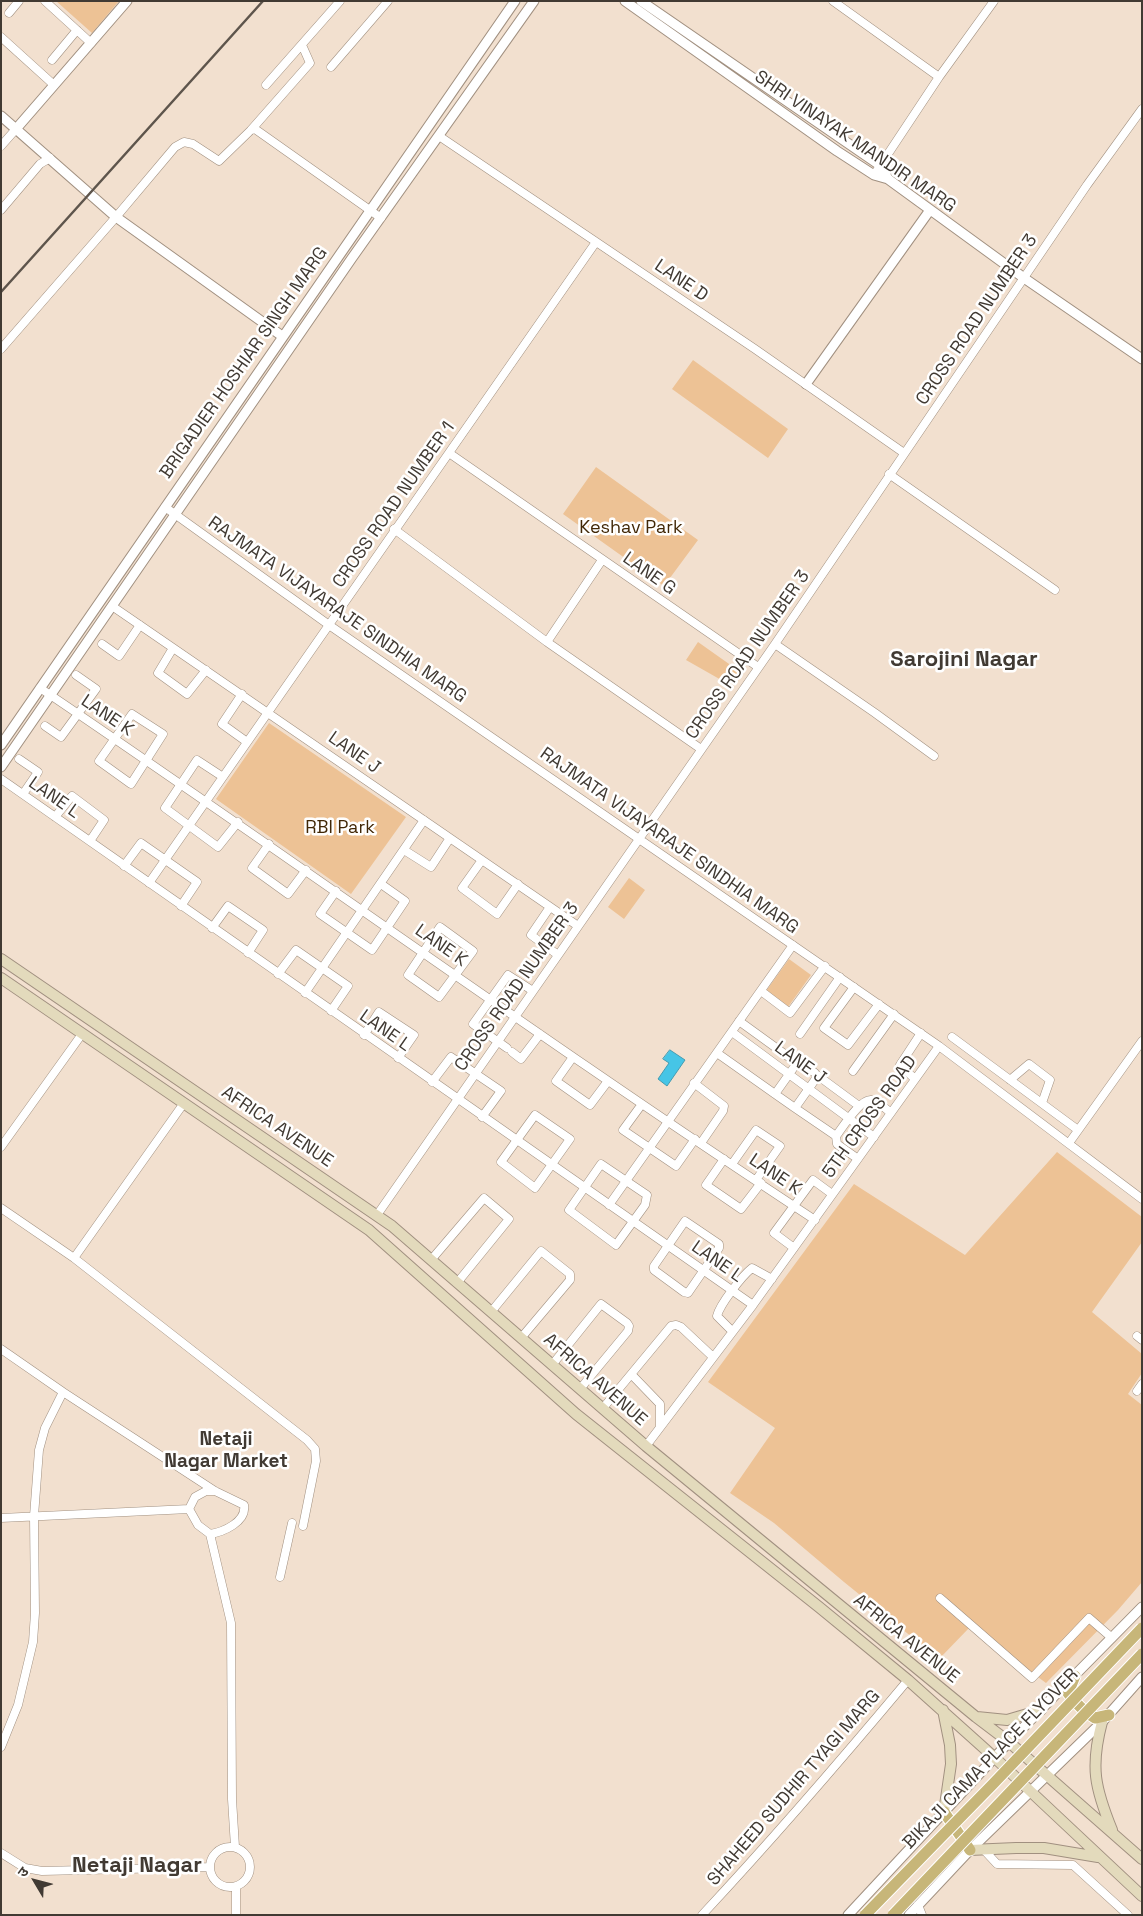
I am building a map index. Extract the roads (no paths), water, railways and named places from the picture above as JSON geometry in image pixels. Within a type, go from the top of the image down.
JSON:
[{"type":"main road","name":"AFRICA AVENUE","points":[[1,959],[377,1215],[646,1446],[1009,1742],[1140,1857]]},
{"type":"main road","name":"AFRICA AVENUE","points":[[1,978],[369,1230],[576,1414],[908,1680],[1031,1792]]},
{"type":"main road","name":"BIKAJI CAMA PLACE FLYOVER","points":[[865,1915],[1142,1628]]},
{"type":"main road","name":"BIKAJI CAMA PLACE FLYOVER","points":[[893,1915],[1142,1654]]},
{"type":"main road","points":[[1075,1676],[1068,1693],[1082,1711],[1095,1718],[1105,1719],[1096,1744],[1094,1767],[1097,1790],[1114,1834]]},
{"type":"main road","points":[[943,1710],[950,1746],[951,1764],[944,1812],[970,1850],[1044,1848],[1099,1857]]},
{"type":"main road","points":[[976,1717],[1007,1720],[1041,1710]]},
{"type":"main road","points":[[1031,1792],[1142,1896]]},
{"type":"street","points":[[9,13],[19,1]]},
{"type":"street","points":[[45,1],[91,43]]},
{"type":"street","points":[[1,146],[127,1]]},
{"type":"street","points":[[266,85],[340,1]]},
{"type":"street","points":[[330,66],[388,1]]},
{"type":"street","name":"BRIGADIER HOSHIAR SINGH MARG","points":[[1,745],[515,1]]},
{"type":"street","name":"BRIGADIER HOSHIAR SINGH MARG","points":[[1,767],[293,343],[534,1]]},
{"type":"street","name":"SHRI VINAYAK MANDIR MARG","points":[[625,1],[771,106],[874,175],[888,179],[1024,278],[1142,359]]},
{"type":"street","points":[[641,1],[881,166],[888,179]]},
{"type":"street","points":[[833,1],[939,77]]},
{"type":"street","points":[[874,175],[939,77],[994,1]]},
{"type":"street","points":[[52,60],[77,30]]},
{"type":"street","points":[[1,37],[54,85]]},
{"type":"street","points":[[1,349],[175,147],[184,142],[193,144],[218,161],[251,130],[310,63],[302,44]]},
{"type":"street","name":"CROSS ROAD NUMBER 3","points":[[377,1215],[775,644],[1087,185],[1142,109]]},
{"type":"street","points":[[1,116],[116,217],[293,343]]},
{"type":"street","points":[[251,130],[255,129],[380,218]]},
{"type":"street","name":"LANE D","points":[[439,136],[806,384],[904,453]]},
{"type":"street","points":[[1,210],[40,164],[50,158]]},
{"type":"street","points":[[806,384],[930,210]]},
{"type":"street","name":"CROSS ROAD NUMBER 1","points":[[148,883],[596,242]]},
{"type":"street","name":"LANE G","points":[[449,453],[758,668]]},
{"type":"street","points":[[889,474],[1055,590]]},
{"type":"street","name":"RAJMATA VIJAYARAJE SINDHIA MARG","points":[[165,507],[328,625],[921,1033],[1142,1199]]},
{"type":"street","points":[[394,529],[547,642],[702,749]]},
{"type":"street","points":[[547,642],[602,560]]},
{"type":"street","name":"LANE J","points":[[112,606],[578,926]]},
{"type":"street","points":[[102,644],[119,656],[140,625]]},
{"type":"street","points":[[775,644],[934,756]]},
{"type":"street","points":[[174,648],[158,673],[187,694],[206,670]]},
{"type":"street","points":[[45,726],[61,737],[96,689],[76,675]]},
{"type":"street","name":"LANE K","points":[[40,688],[238,822],[573,1057],[815,1220]]},
{"type":"street","points":[[242,694],[222,724],[247,742]]},
{"type":"street","points":[[132,714],[163,734],[147,760],[131,784],[99,761],[132,714]]},
{"type":"street","points":[[19,759],[38,772],[23,794]]},
{"type":"street","points":[[223,777],[197,760],[165,808],[218,847],[238,822]]},
{"type":"street","name":"LANE L","points":[[1,779],[753,1305]]},
{"type":"street","points":[[55,817],[72,796],[104,820],[90,841]]},
{"type":"street","points":[[305,993],[424,820]]},
{"type":"street","points":[[404,850],[431,867],[450,838]]},
{"type":"street","points":[[124,866],[141,844],[197,882],[181,906]]},
{"type":"street","points":[[269,844],[252,868],[288,894],[306,870]]},
{"type":"street","points":[[482,860],[462,888],[497,914],[518,884]]},
{"type":"street","points":[[336,891],[320,914],[372,950],[405,901],[381,884]]},
{"type":"street","points":[[212,928],[228,906],[236,910],[263,930],[248,953]]},
{"type":"street","points":[[550,906],[531,935],[558,954]]},
{"type":"street","points":[[440,927],[473,951],[439,997],[408,975],[422,952],[440,927]]},
{"type":"street","points":[[609,1205],[793,945]]},
{"type":"street","points":[[278,974],[296,950],[348,986],[331,1011]]},
{"type":"street","points":[[760,992],[790,1013],[825,966]]},
{"type":"street","points":[[533,991],[508,975],[474,1024],[521,1059],[540,1034]]},
{"type":"street","points":[[800,1034],[840,977]]},
{"type":"street","points":[[854,987],[824,1028],[848,1045],[879,1004]]},
{"type":"street","points":[[364,1034],[379,1012],[414,1035],[398,1058]]},
{"type":"street","points":[[852,1071],[894,1014]]},
{"type":"street","points":[[740,1021],[797,1062],[800,1062],[859,1106]]},
{"type":"street","name":"LANE J","points":[[732,1032],[874,1137]]},
{"type":"street","points":[[915,1079],[900,1065],[921,1033]]},
{"type":"street","points":[[1,1148],[82,1034]]},
{"type":"street","points":[[952,1038],[1078,1130]]},
{"type":"street","points":[[1069,1144],[1142,1041]]},
{"type":"street","name":"5TH CROSS ROAD","points":[[646,1446],[753,1305],[939,1046]]},
{"type":"street","points":[[717,1053],[836,1136]]},
{"type":"street","points":[[432,1082],[451,1057],[501,1091],[482,1117]]},
{"type":"street","points":[[573,1057],[556,1081],[590,1106],[608,1081]]},
{"type":"street","points":[[775,1094],[797,1062]]},
{"type":"street","points":[[1010,1080],[1029,1064],[1050,1080],[1042,1104]]},
{"type":"street","points":[[795,1108],[817,1075]]},
{"type":"street","points":[[642,1104],[623,1130],[676,1166],[723,1111],[724,1106],[694,1083]]},
{"type":"street","points":[[858,1159],[837,1144],[836,1136],[864,1102],[871,1100],[891,1113]]},
{"type":"street","points":[[74,1258],[184,1103]]},
{"type":"street","points":[[535,1115],[570,1139],[535,1188],[501,1162],[516,1140],[535,1115]]},
{"type":"street","points":[[724,1159],[706,1185],[741,1209],[780,1146],[756,1130],[732,1164]]},
{"type":"street","points":[[601,1164],[626,1180],[647,1195],[645,1205],[618,1244],[613,1244],[569,1210],[569,1207],[601,1164]]},
{"type":"street","points":[[794,1248],[774,1233],[813,1180],[832,1194]]},
{"type":"street","points":[[431,1260],[484,1198],[489,1201],[509,1219],[458,1283]]},
{"type":"street","points":[[1,1208],[74,1258],[311,1444],[316,1461],[303,1526]]},
{"type":"street","points":[[685,1221],[720,1244],[688,1293],[654,1270],[654,1266],[668,1246],[685,1221]]},
{"type":"street","points":[[491,1312],[541,1251],[570,1274],[570,1280],[521,1338]]},
{"type":"street","points":[[732,1332],[717,1316],[733,1291],[752,1268],[772,1278]]},
{"type":"street","points":[[552,1365],[601,1304],[627,1322],[629,1326],[628,1331],[580,1389]]},
{"type":"street","points":[[603,1408],[671,1326],[681,1327],[713,1357]]},
{"type":"street","points":[[1,1348],[62,1392],[215,1491],[244,1505],[245,1510],[242,1516],[232,1526],[210,1534]]},
{"type":"street","points":[[632,1375],[660,1404],[660,1427]]},
{"type":"street","points":[[1,1747],[18,1705],[33,1642],[35,1613],[34,1516],[41,1438],[62,1392]]},
{"type":"street","points":[[189,1509],[195,1497],[206,1491],[215,1491]]},
{"type":"street","points":[[1,1518],[189,1509]]},
{"type":"street","points":[[189,1509],[198,1525],[210,1534],[231,1623],[232,1799],[235,1847]]},
{"type":"street","points":[[280,1578],[292,1523]]},
{"type":"street","points":[[940,1598],[1032,1678],[1089,1618],[1112,1638]]},
{"type":"street","points":[[848,1915],[1009,1742],[1142,1607]]},
{"type":"street","points":[[909,1915],[970,1850],[1105,1719],[1142,1677]]},
{"type":"street","name":"SHAHEED SUDHIR TYAGI MARG","points":[[702,1915],[819,1786],[908,1680]]},
{"type":"street","points":[[228,1846],[235,1847],[246,1854],[251,1866],[246,1879],[236,1886],[223,1886],[213,1878],[210,1867],[215,1853],[228,1846]]},
{"type":"street","points":[[984,1850],[997,1864],[1073,1865],[1128,1915]]},
{"type":"street","points":[[1,1853],[25,1868],[42,1871],[210,1867]]},
{"type":"street","points":[[236,1886],[236,1915]]},
{"type":"street","points":[[918,1905],[922,1915]]},
{"type":"water","points":[[670,1050],[685,1060],[667,1086],[658,1079],[669,1063],[663,1059]]},
{"type":"railway","points":[[1,292],[263,1]]},
{"type":"district","name":"Sarojini Nagar","points":[[964,660]]},
{"type":"district","name":"Netaji Nagar Market","points":[[226,1451]]},
{"type":"district","name":"Netaji Nagar","points":[[137,1866]]},
{"type":"park label","name":"Keshav Park","points":[[631,528]]},
{"type":"park label","name":"RBI Park","points":[[340,828]]}]
